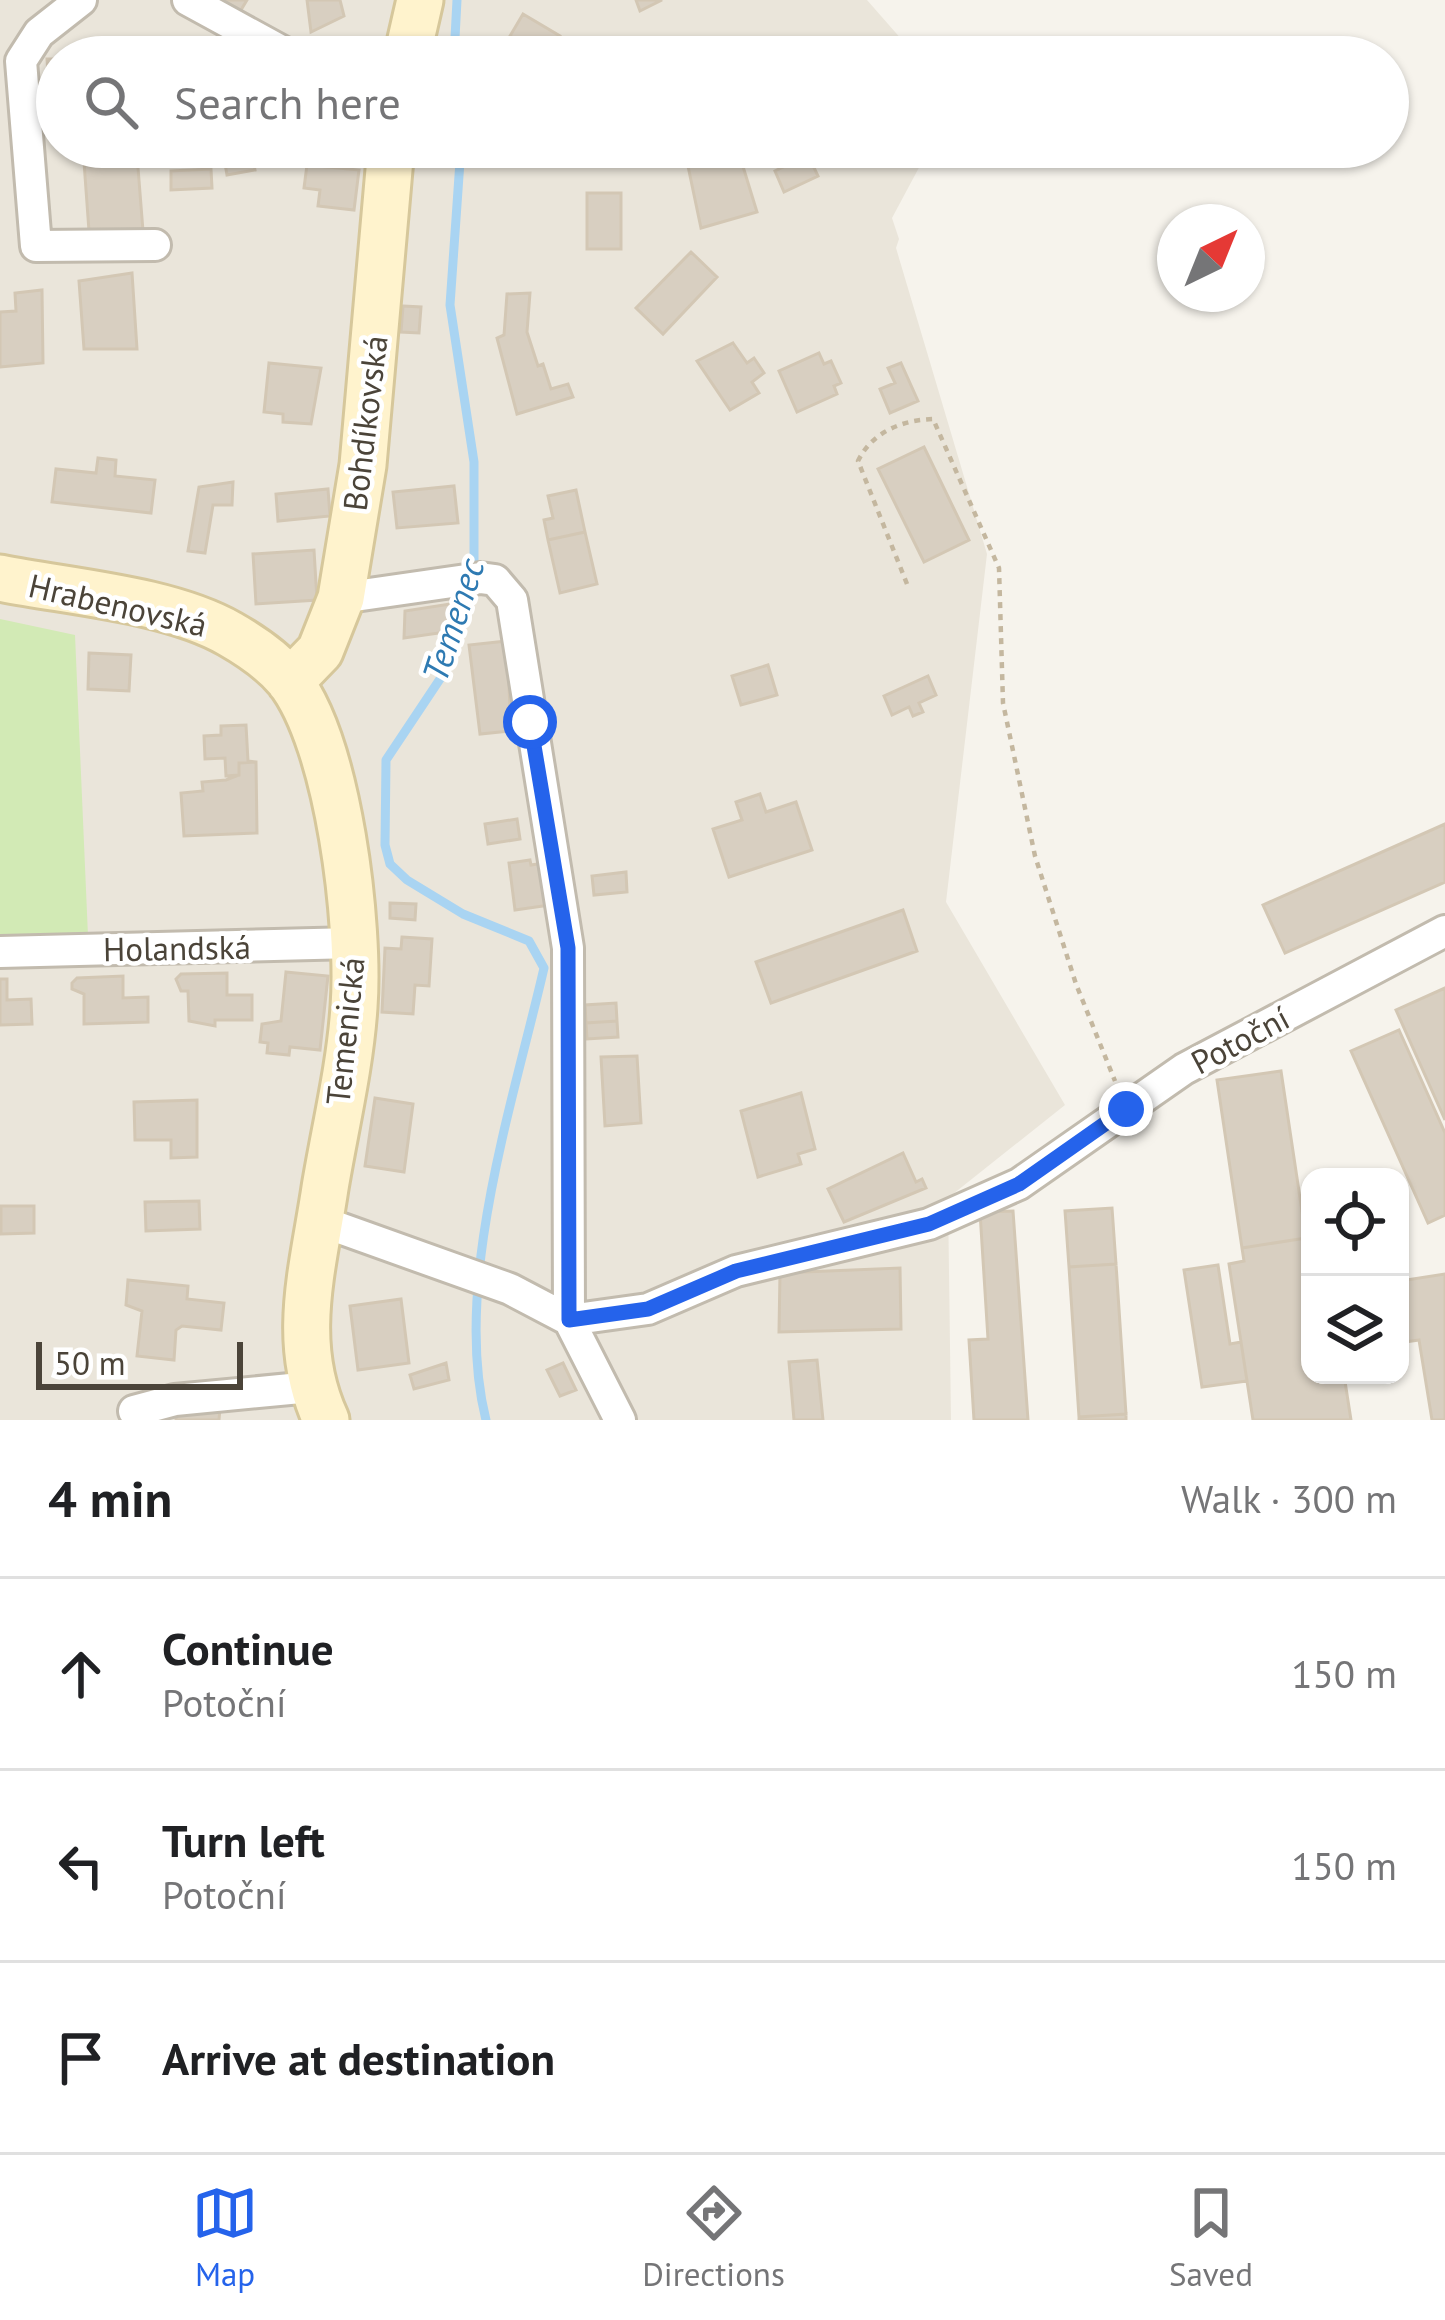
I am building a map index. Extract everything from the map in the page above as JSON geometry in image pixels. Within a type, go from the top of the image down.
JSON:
[{"type":"street","points":[[37,36],[81,0]]},
{"type":"street","points":[[188,0],[254,36]]},
{"type":"street","points":[[412,36],[420,0]]},
{"type":"street","points":[[36,38],[21,61],[36,246],[155,245]]},
{"type":"street","name":"Bohdíkovská","points":[[290,682],[320,651],[341,598],[363,465],[389,168]]},
{"type":"street","name":"Hrabenovská","points":[[0,578],[205,621],[264,656],[290,682]]},
{"type":"street","points":[[341,598],[471,579],[495,580],[515,614],[568,948],[569,1320],[620,1420]]},
{"type":"street","name":"Temenická","points":[[134,1411],[176,1400],[318,1403],[304,1326],[354,1007],[354,943],[350,890],[329,782],[290,682]]},
{"type":"street","name":"Potoční","points":[[569,1320],[648,1309],[736,1271],[929,1224],[1019,1184],[1184,1069],[1445,931]]},
{"type":"street","name":"Holandská","points":[[0,952],[354,943]]},
{"type":"street","points":[[320,1221],[476,1277],[569,1320]]},
{"type":"path","points":[[907,584],[858,461],[868,441],[912,420],[933,418],[999,568],[1003,704],[1035,856],[1076,984],[1126,1109]]},
{"type":"shaded area","points":[[0,0],[867,0],[899,36],[36,36],[36,168],[919,168],[892,218],[899,239],[896,248],[987,554],[946,902],[1065,1105],[948,1198],[951,1420],[0,1420]]},
{"type":"green space","points":[[0,619],[75,635],[88,936],[0,937]]},
{"type":"building","points":[[214,0],[247,0],[238,15]]},
{"type":"building","points":[[307,0],[340,0],[344,16],[311,32]]},
{"type":"building","points":[[636,0],[662,0],[640,11]]},
{"type":"building","points":[[523,14],[560,36],[510,36]]},
{"type":"building","points":[[84,168],[138,168],[143,231],[89,231]]},
{"type":"building","points":[[226,168],[255,168],[255,170],[227,175]]},
{"type":"building","points":[[307,168],[359,170],[354,210],[318,206],[320,190],[304,188]]},
{"type":"building","points":[[688,168],[743,168],[757,212],[701,228]]},
{"type":"building","points":[[814,168],[818,176],[784,192],[775,171]]},
{"type":"building","points":[[211,169],[212,188],[171,190],[171,171]]},
{"type":"building","points":[[587,193],[621,193],[621,249],[587,249]]},
{"type":"building","points":[[691,252],[717,277],[663,334],[636,308]]},
{"type":"building","points":[[132,273],[137,349],[84,349],[79,281]]},
{"type":"building","points":[[42,290],[43,363],[0,367],[0,312],[16,311],[15,293]]},
{"type":"building","points":[[530,293],[527,332],[538,366],[543,364],[551,389],[568,384],[573,397],[517,414],[497,338],[504,335],[507,294]]},
{"type":"building","points":[[403,306],[421,307],[419,333],[401,332]]},
{"type":"building","points":[[733,343],[747,363],[754,358],[764,373],[752,382],[759,393],[730,410],[697,361]]},
{"type":"building","points":[[819,353],[824,364],[831,361],[841,383],[834,386],[837,394],[797,412],[779,371]]},
{"type":"building","points":[[269,363],[321,368],[311,424],[283,422],[283,414],[264,412]]},
{"type":"building","points":[[901,363],[918,401],[890,413],[880,389],[895,383],[888,368]]},
{"type":"building","points":[[924,447],[969,540],[924,562],[878,469]]},
{"type":"building","points":[[98,458],[116,460],[115,476],[155,480],[151,513],[52,502],[56,469],[96,473]]},
{"type":"building","points":[[233,482],[232,505],[213,505],[205,553],[188,551],[199,487]]},
{"type":"building","points":[[454,486],[458,523],[397,528],[393,492]]},
{"type":"building","points":[[328,489],[330,516],[278,521],[276,494]]},
{"type":"building","points":[[576,490],[585,532],[548,540],[544,520],[553,518],[548,496]]},
{"type":"building","points":[[585,532],[597,584],[560,593],[548,540]]},
{"type":"building","points":[[314,550],[317,600],[256,604],[253,554]]},
{"type":"building","points":[[450,604],[446,632],[404,638],[405,611]]},
{"type":"building","points":[[507,641],[511,731],[480,734],[469,645]]},
{"type":"building","points":[[89,653],[131,655],[129,691],[88,689]]},
{"type":"building","points":[[768,665],[777,695],[741,705],[732,676]]},
{"type":"building","points":[[928,676],[936,695],[919,703],[923,712],[913,716],[909,707],[892,715],[884,696]]},
{"type":"building","points":[[246,725],[248,761],[256,762],[239,763],[239,775],[226,776],[225,758],[205,759],[204,736],[221,735],[221,726]]},
{"type":"building","points":[[256,762],[257,833],[184,836],[181,793],[203,791],[202,782],[226,780],[239,775],[239,763]]},
{"type":"building","points":[[760,794],[766,812],[796,802],[812,850],[729,877],[713,829],[742,820],[736,802]]},
{"type":"building","points":[[517,819],[520,839],[488,844],[485,824]]},
{"type":"building","points":[[1445,824],[1445,882],[1285,953],[1263,905]]},
{"type":"building","points":[[530,860],[531,865],[544,863],[550,905],[515,910],[509,863]]},
{"type":"building","points":[[626,872],[627,892],[594,895],[592,876]]},
{"type":"building","points":[[390,903],[416,904],[415,920],[390,918]]},
{"type":"building","points":[[903,910],[917,951],[771,1003],[756,962]]},
{"type":"building","points":[[402,937],[432,939],[429,986],[415,985],[413,1014],[382,1012],[385,948],[401,949]]},
{"type":"building","points":[[286,972],[328,976],[320,1050],[290,1047],[289,1055],[267,1053],[268,1043],[260,1042],[262,1024],[281,1021]]},
{"type":"building","points":[[227,973],[227,995],[252,995],[252,1020],[215,1020],[215,1026],[189,1021],[188,991],[181,991],[176,979],[181,974]]},
{"type":"building","points":[[123,976],[123,998],[148,997],[148,1022],[84,1024],[84,994],[72,989],[72,983],[77,978]]},
{"type":"building","points":[[0,979],[7,979],[7,1000],[31,999],[32,1024],[0,1025]]},
{"type":"building","points":[[1445,988],[1445,1120],[1396,1010]]},
{"type":"building","points":[[616,1003],[617,1021],[586,1023],[585,1005]]},
{"type":"building","points":[[617,1021],[618,1037],[587,1039],[586,1023]]},
{"type":"building","points":[[1399,1030],[1445,1133],[1445,1215],[1428,1223],[1409,1181],[1409,1168],[1403,1168],[1351,1051]]},
{"type":"building","points":[[637,1056],[641,1123],[605,1126],[601,1057]]},
{"type":"building","points":[[1281,1071],[1301,1205],[1301,1239],[1242,1248],[1217,1080]]},
{"type":"building","points":[[801,1093],[815,1149],[798,1154],[801,1164],[758,1177],[741,1111]]},
{"type":"building","points":[[375,1098],[413,1104],[404,1172],[365,1166]]},
{"type":"building","points":[[197,1100],[197,1157],[171,1158],[171,1140],[135,1140],[134,1102]]},
{"type":"building","points":[[903,1153],[916,1182],[922,1179],[926,1188],[844,1222],[828,1189]]},
{"type":"building","points":[[199,1201],[200,1229],[146,1231],[145,1202]]},
{"type":"building","points":[[1,1206],[34,1206],[34,1233],[1,1234]]},
{"type":"building","points":[[1112,1208],[1116,1264],[1069,1267],[1065,1211]]},
{"type":"building","points":[[1013,1211],[1028,1420],[974,1420],[969,1340],[988,1339],[980,1212]]},
{"type":"building","points":[[1301,1239],[1301,1384],[1345,1384],[1351,1420],[1253,1420],[1229,1264],[1244,1261],[1242,1248]]},
{"type":"building","points":[[1116,1264],[1126,1414],[1079,1417],[1069,1267]]},
{"type":"building","points":[[1218,1265],[1230,1344],[1241,1342],[1247,1381],[1202,1387],[1184,1270]]},
{"type":"building","points":[[900,1268],[901,1329],[779,1332],[780,1273]]},
{"type":"building","points":[[1445,1274],[1445,1420],[1432,1420],[1419,1340],[1409,1341],[1409,1280]]},
{"type":"building","points":[[128,1280],[188,1286],[187,1299],[224,1303],[221,1330],[182,1326],[176,1330],[174,1360],[137,1356],[142,1311],[126,1305]]},
{"type":"building","points":[[401,1299],[409,1363],[358,1370],[350,1306]]},
{"type":"building","points":[[817,1360],[823,1420],[794,1420],[789,1362]]},
{"type":"building","points":[[446,1363],[449,1380],[414,1389],[410,1375]]},
{"type":"building","points":[[563,1363],[576,1390],[560,1396],[547,1370]]},
{"type":"building","points":[[177,1406],[220,1408],[219,1420],[176,1420]]},
{"type":"building","points":[[1126,1414],[1126,1420],[1079,1420],[1079,1417]]},
{"type":"waterway","points":[[455,36],[457,0]]},
{"type":"waterway","name":"Temenec","points":[[460,168],[450,305],[474,462],[474,571]]},
{"type":"waterway","name":"Temenec","points":[[469,587],[444,673],[386,760],[385,845],[390,864],[407,880],[463,914],[529,941],[544,968],[503,1135],[481,1253],[477,1367],[486,1420]]},
{"type":"route","points":[[530,722],[568,948],[573,1115],[569,1320],[648,1309],[736,1271],[929,1224],[1019,1184],[1126,1109]]}]
